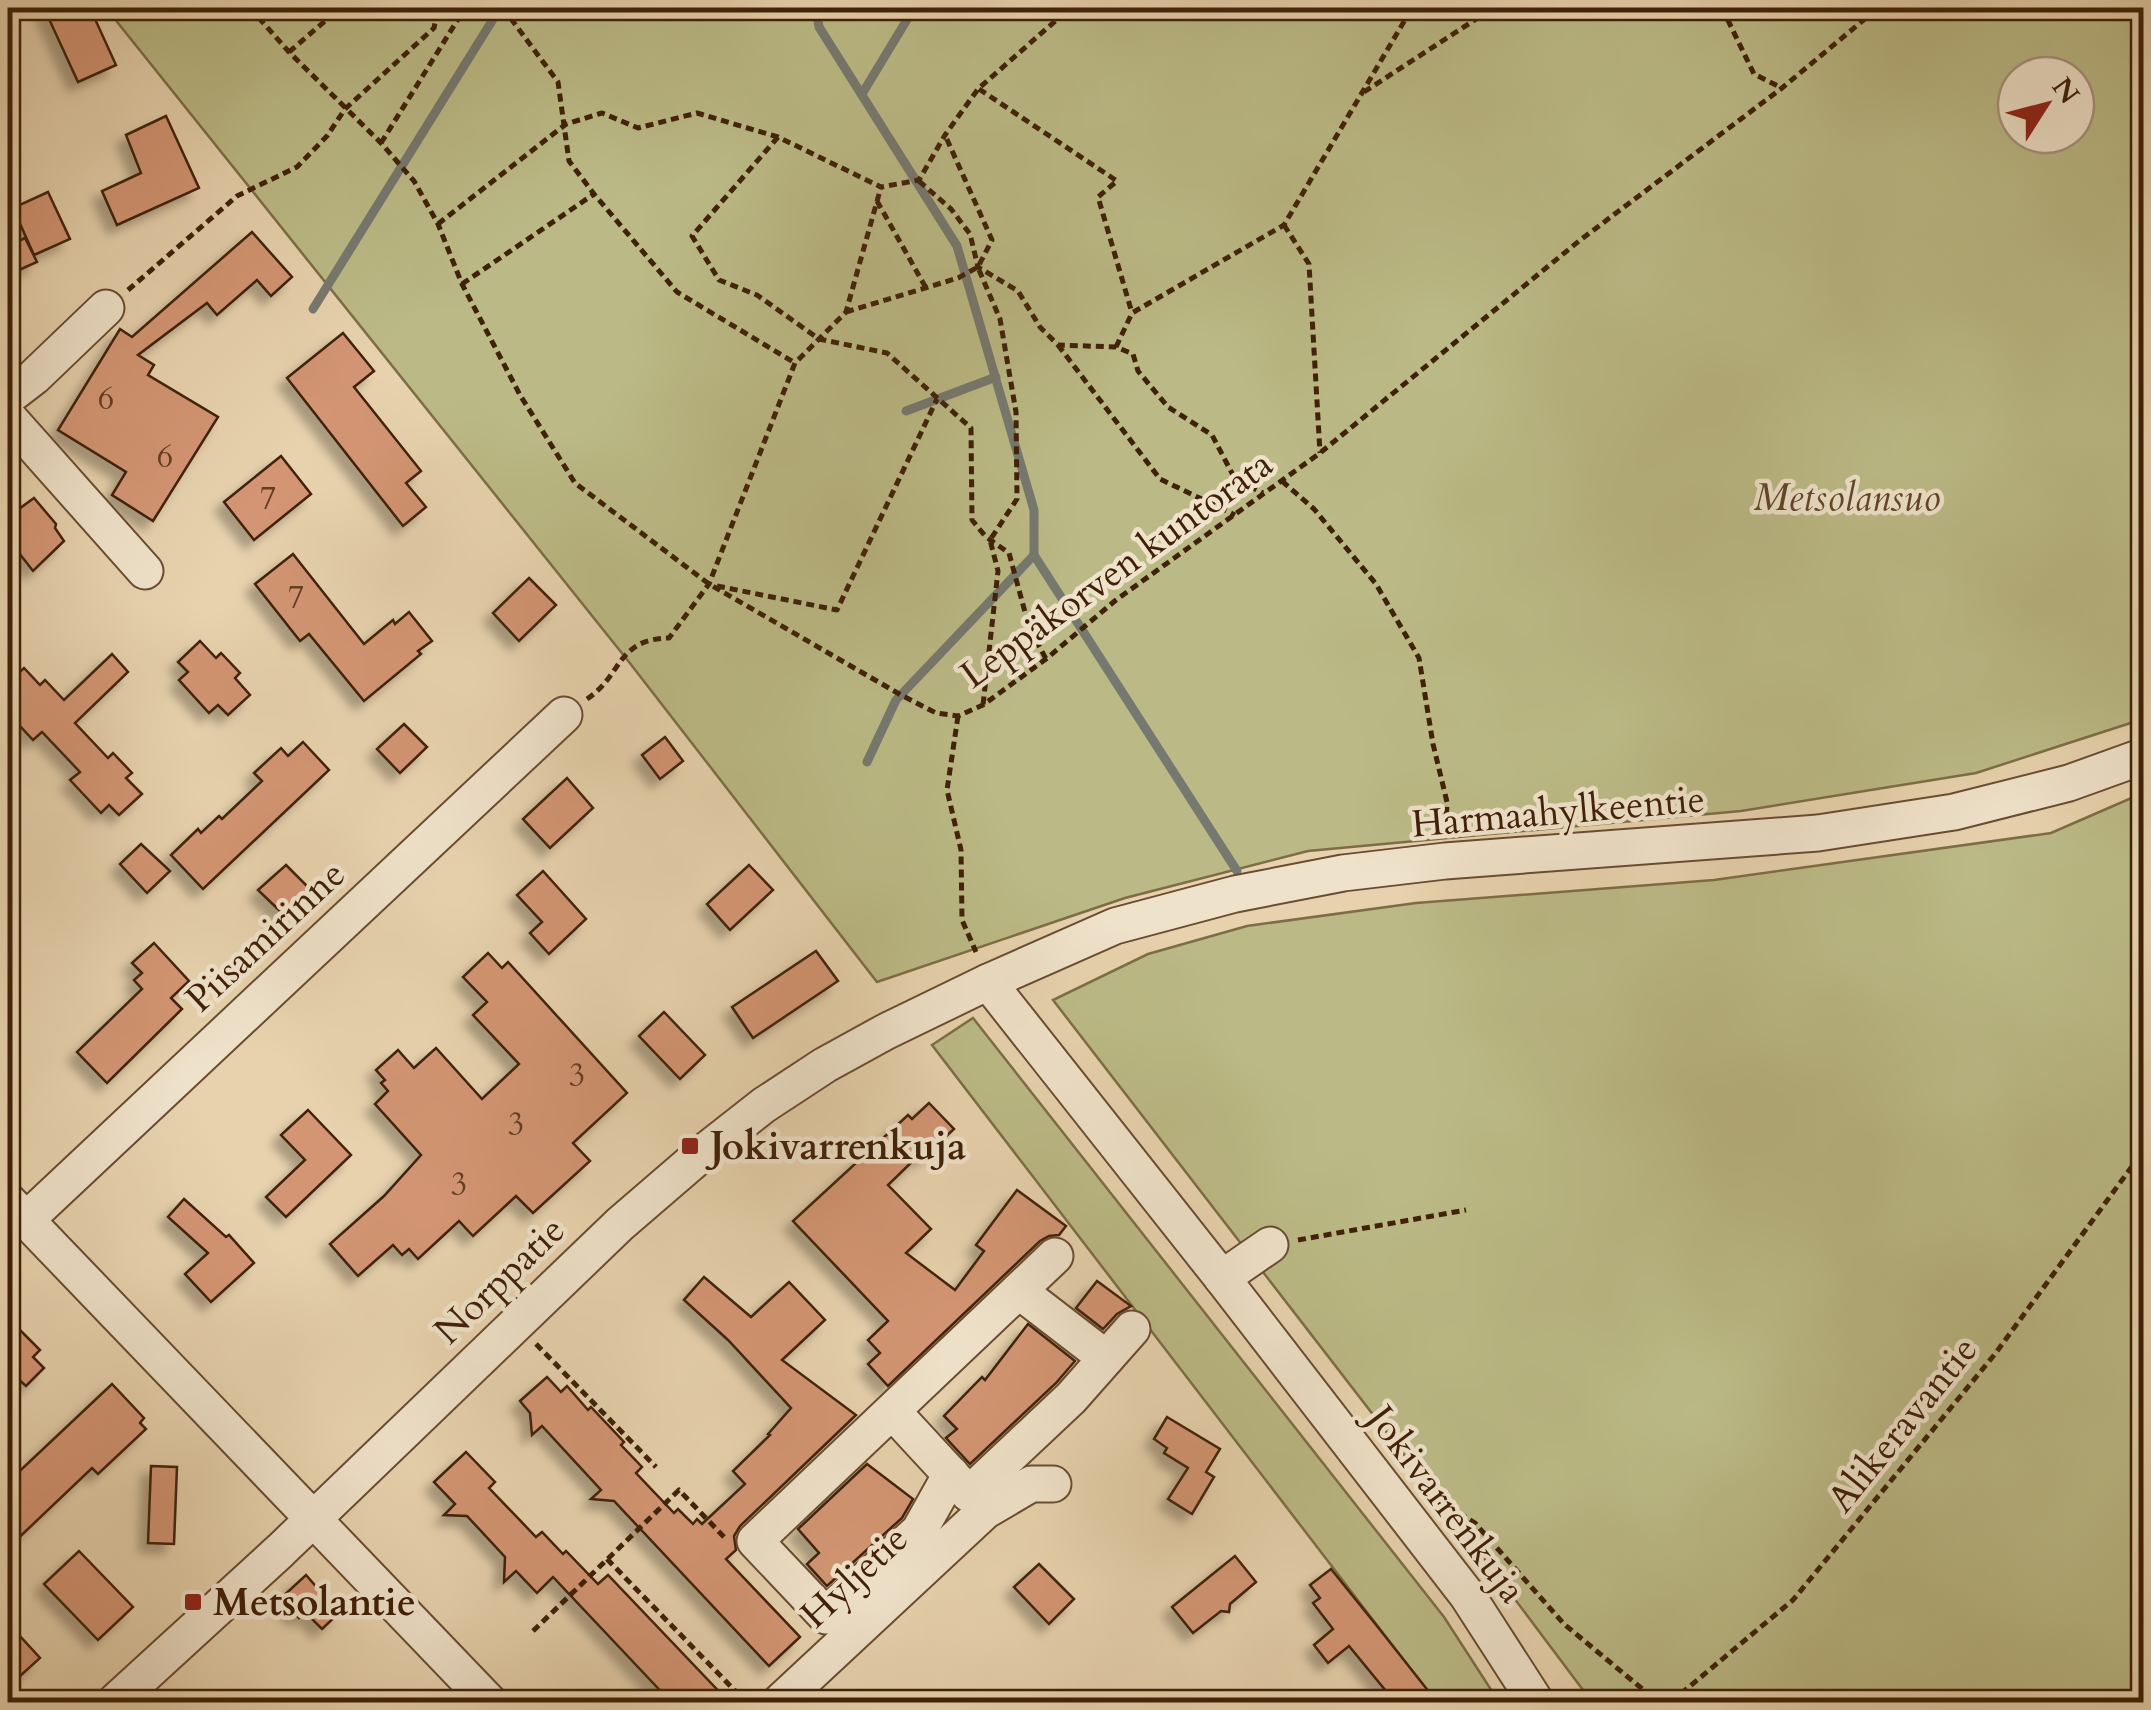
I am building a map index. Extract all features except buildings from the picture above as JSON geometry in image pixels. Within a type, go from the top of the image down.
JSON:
[{"type":"street","points":[[8,397],[106,308]]},
{"type":"street","points":[[8,417],[145,572]]},
{"type":"street","name":"Piisamirinne","points":[[16,1210],[564,715]]},
{"type":"street","name":"Harmaahylkeentie","points":[[988,982],[1116,926],[1236,894],[1343,872],[1818,833],[1954,812],[2069,783],[2144,756]]},
{"type":"street","name":"Jokivarrenkuja","points":[[988,982],[1467,1595],[1536,1702]]},
{"type":"street","name":"Norppatie","points":[[116,1702],[620,1224],[700,1156],[825,1065],[887,1030],[988,982]]},
{"type":"street","points":[[16,1210],[489,1702]]},
{"type":"street","points":[[1222,1278],[1270,1245]]},
{"type":"street","points":[[1055,1256],[755,1542],[826,1616],[1070,1398],[1132,1329]]},
{"type":"street","points":[[1019,1291],[1106,1358]]},
{"type":"street","points":[[893,1412],[968,1493]]},
{"type":"street","points":[[968,1493],[1052,1484]]},
{"type":"street","name":"Hyljetie","points":[[780,1702],[968,1493]]},
{"type":"path","name":"Leppäkorven kuntorata","points":[[250,8],[414,181],[520,395],[575,483],[709,584],[901,695],[936,713],[958,716],[983,706],[1116,600],[1320,454],[1579,241],[1782,88],[1878,8]]},
{"type":"path","points":[[290,52],[340,8]]},
{"type":"path","points":[[106,308],[237,196],[298,167],[327,136],[344,108],[434,28],[438,8]]},
{"type":"path","points":[[381,143],[465,8]]},
{"type":"path","points":[[502,8],[558,82],[569,161],[594,194],[677,292],[795,362]]},
{"type":"path","points":[[916,181],[978,89],[1062,15],[1064,8]]},
{"type":"path","points":[[1116,346],[1132,313],[1284,225],[1412,8]]},
{"type":"path","points":[[1362,93],[1493,8]]},
{"type":"path","points":[[1722,8],[1754,74],[1782,88]]},
{"type":"path","points":[[978,89],[1117,181],[1098,197],[1132,313]]},
{"type":"path","points":[[438,224],[566,124],[602,113],[638,128],[697,113],[778,138],[881,187],[916,181],[951,209],[970,234],[978,267],[1000,319],[1016,412],[1017,499],[990,540],[998,571],[983,706]]},
{"type":"path","points":[[564,715],[596,693],[631,648],[648,638],[669,638],[709,584],[795,362],[846,312],[958,278],[978,267],[992,240],[944,135]]},
{"type":"path","points":[[778,138],[692,236],[720,280],[756,296],[818,339],[887,353],[971,428],[972,520],[1009,553],[1029,627],[1046,659]]},
{"type":"path","points":[[846,312],[881,187]]},
{"type":"path","points":[[462,284],[594,194]]},
{"type":"path","points":[[877,202],[926,288]]},
{"type":"path","points":[[1284,225],[1309,264],[1320,454]]},
{"type":"path","points":[[978,267],[1018,291],[1040,327],[1160,479],[1235,516]]},
{"type":"path","points":[[1058,345],[1116,346],[1134,354],[1138,371],[1168,407],[1212,436],[1235,479],[1263,493]]},
{"type":"path","points":[[709,584],[838,610],[937,400]]},
{"type":"path","points":[[1282,481],[1314,508],[1376,584],[1419,658],[1447,802],[1444,861]]},
{"type":"path","points":[[958,716],[948,790],[961,850],[962,920],[988,982]]},
{"type":"path","name":"Alikeravantie","points":[[1671,1702],[1794,1600],[1995,1354],[2144,1150]]},
{"type":"path","points":[[1270,1245],[1466,1210]]},
{"type":"path","points":[[516,1323],[656,1467]]},
{"type":"path","points":[[534,1631],[679,1490]]},
{"type":"path","points":[[1409,1520],[1440,1501],[1475,1522],[1564,1624],[1658,1702]]},
{"type":"path","points":[[608,1559],[746,1702]]},
{"type":"green space","name":"Metsolansuo","points":[[106,8],[2143,8],[2143,719],[1976,773],[1741,811],[1308,851],[1125,898],[877,982],[629,662]]},
{"type":"green space","points":[[2143,793],[2143,1689],[2115,1702],[1592,1702],[1053,1000],[1148,954],[1247,926],[1416,903],[1714,880],[2051,833]]},
{"type":"green space","points":[[973,1018],[1444,1617],[1499,1702],[1436,1702],[932,1045]]},
{"type":"waterway","points":[[313,309],[500,8]]},
{"type":"waterway","points":[[816,8],[819,27],[957,246],[1034,510],[1034,555],[1237,871]]},
{"type":"waterway","points":[[862,94],[914,8]]},
{"type":"waterway","points":[[906,411],[996,377]]},
{"type":"waterway","points":[[867,762],[896,700],[1034,555]]},
{"type":"place","name":"Jokivarrenkuja","points":[[690,1146]]},
{"type":"place","name":"Metsolantie","points":[[193,1602]]}]
